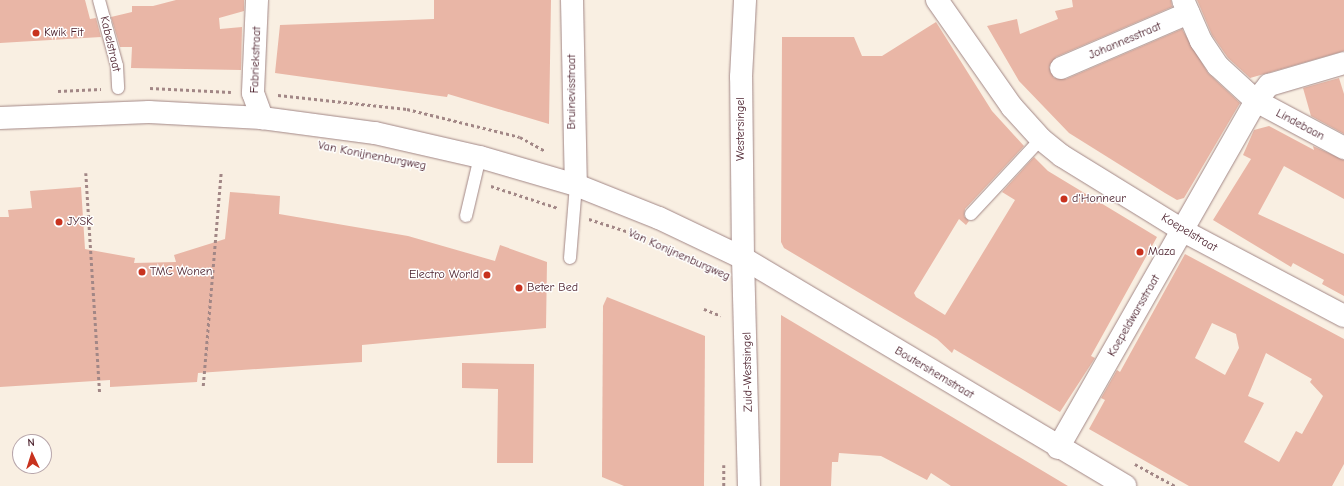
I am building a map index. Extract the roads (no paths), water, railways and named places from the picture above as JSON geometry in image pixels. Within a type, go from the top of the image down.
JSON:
[{"type":"street","name":"Fabriekstraat","points":[[258,0],[253,93],[262,118]]},
{"type":"street","name":"Bruinevisstraat","points":[[572,0],[576,185]]},
{"type":"street","name":"Westersingel","points":[[743,258],[741,77],[745,0]]},
{"type":"street","name":"Koepelstraat","points":[[937,0],[1012,107],[1041,140],[1183,230],[1230,257],[1344,316]]},
{"type":"street","name":"Johannesstraat","points":[[1061,68],[1186,6]]},
{"type":"street","name":"Lindebaan","points":[[1186,6],[1201,42],[1218,66],[1256,101],[1344,148]]},
{"type":"street","name":"Koepeldwarsstraat","points":[[1058,448],[1256,101],[1269,85],[1344,63]]},
{"type":"street","name":"Van Konijnenburgweg","points":[[0,118],[149,112],[262,118],[375,133],[480,157],[576,185],[660,218],[743,258]]},
{"type":"street","name":"Boutershemstraat","points":[[743,258],[1058,448],[1126,486]]},
{"type":"street","name":"Zuid-Westsingel","points":[[743,258],[749,486]]},
{"type":"lane","name":"Kabelstraat","points":[[99,0],[116,66],[118,88]]},
{"type":"lane","points":[[971,214],[1041,140]]},
{"type":"lane","points":[[466,216],[476,181],[480,157]]},
{"type":"lane","points":[[570,258],[571,212],[576,185]]},
{"type":"place","name":"Kwik Fit","points":[[36,33]]},
{"type":"place","name":"d'Honneur","points":[[1064,199]]},
{"type":"place","name":"JYSK","points":[[59,222]]},
{"type":"place","name":"Maza","points":[[1140,252]]},
{"type":"place","name":"TMC Wonen","points":[[142,272]]},
{"type":"place","name":"Electro World","points":[[487,275]]},
{"type":"place","name":"Beter Bed","points":[[519,288]]}]
